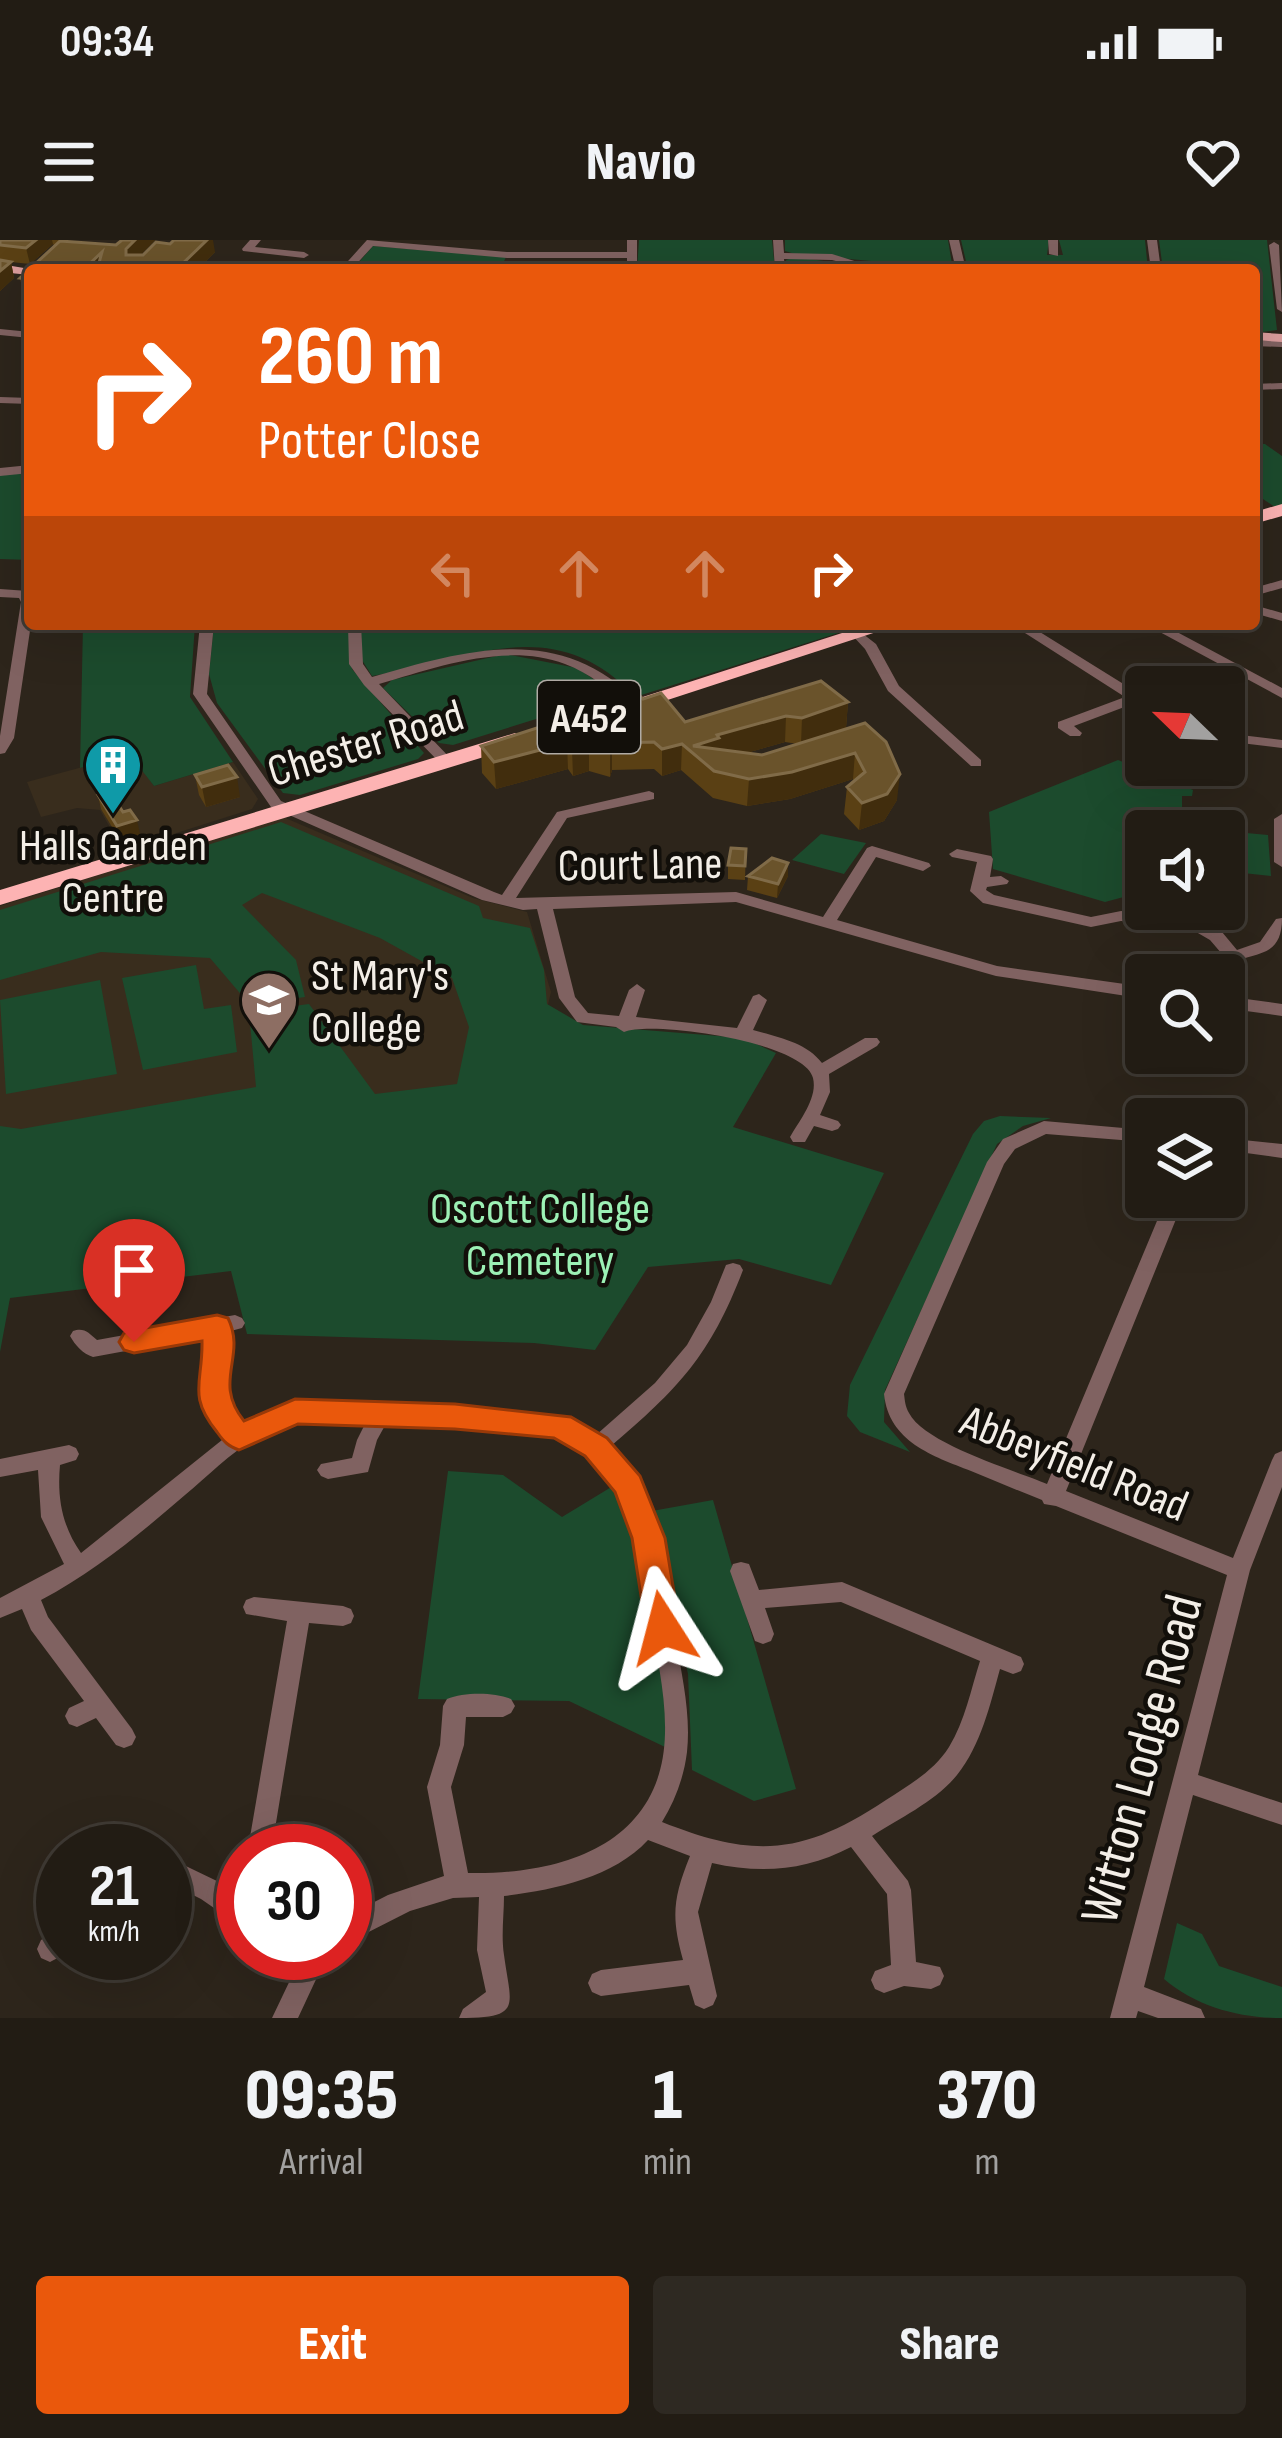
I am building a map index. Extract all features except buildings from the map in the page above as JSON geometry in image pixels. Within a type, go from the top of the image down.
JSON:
[{"type":"highway","name":"A452","points":[[608,711],[871,630]]},
{"type":"highway","name":"Chester Road","points":[[0,898],[548,730]]},
{"type":"street","points":[[632,240],[632,264]]},
{"type":"street","points":[[778,240],[780,264]]},
{"type":"street","points":[[1053,240],[1054,254]]},
{"type":"street","points":[[351,264],[372,241],[509,255],[632,255]]},
{"type":"street","points":[[1274,245],[1282,309]]},
{"type":"street","points":[[252,249],[307,250],[296,264]]},
{"type":"street","points":[[779,256],[832,257],[859,264]]},
{"type":"street","points":[[2,748],[24,626]]},
{"type":"street","points":[[206,630],[200,694],[276,804],[287,810]]},
{"type":"street","points":[[355,630],[356,664],[446,761]]},
{"type":"street","points":[[1028,630],[1125,691]]},
{"type":"street","points":[[1164,630],[1279,690]]},
{"type":"street","points":[[858,634],[871,647],[893,688],[976,763]]},
{"type":"street","points":[[369,682],[465,656],[508,650],[578,663],[603,676],[633,704]]},
{"type":"street","points":[[0,671],[17,669]]},
{"type":"street","points":[[1046,716],[1069,729],[1125,707]]},
{"type":"street","points":[[1245,740],[1282,744]]},
{"type":"street","points":[[506,902],[562,815],[649,796]]},
{"type":"street","name":"Court Lane","points":[[287,810],[506,902],[726,895],[996,971],[1125,990]]},
{"type":"street","points":[[1282,819],[1282,862]]},
{"type":"street","points":[[828,922],[872,851],[923,866]]},
{"type":"street","points":[[956,854],[985,859],[981,896],[1081,920],[1121,916],[1202,927],[1231,954]]},
{"type":"street","points":[[982,881],[1001,881]]},
{"type":"street","points":[[544,904],[566,998],[583,1018],[742,1035],[798,1048],[821,1071],[820,1094],[799,1137]]},
{"type":"street","points":[[1243,954],[1259,951],[1282,923]]},
{"type":"street","points":[[624,1026],[637,990]]},
{"type":"street","points":[[742,1035],[759,1000]]},
{"type":"street","points":[[1245,1005],[1282,1010]]},
{"type":"street","points":[[821,1071],[857,1058],[871,1042]]},
{"type":"street","points":[[808,1118],[832,1125]]},
{"type":"street","name":"Abbeyfield Road","points":[[1125,1134],[1044,1127],[1009,1144],[977,1202],[894,1394],[894,1408],[917,1437],[1052,1498],[1239,1570]]},
{"type":"street","points":[[1245,1147],[1282,1151]]},
{"type":"street","points":[[1052,1498],[1167,1218]]},
{"type":"street","points":[[596,1447],[680,1374],[736,1284]]},
{"type":"street","points":[[80,1370],[87,1342],[226,1325],[211,1382],[214,1407],[239,1437]]},
{"type":"street","points":[[0,1608],[29,1598],[79,1567],[239,1437],[295,1412],[560,1426],[596,1447],[628,1485],[648,1538],[681,1727],[668,1786],[645,1827],[611,1855],[492,1886],[458,1885],[407,1899],[372,1918]]},
{"type":"street","points":[[328,1470],[362,1472],[367,1440],[381,1413]]},
{"type":"street","points":[[0,1468],[59,1457],[45,1498],[59,1543],[79,1567]]},
{"type":"street","name":"Witton Lodge Road","points":[[1125,2006],[1239,1570],[1282,1460]]},
{"type":"street","points":[[741,1571],[763,1634]]},
{"type":"street","points":[[645,1827],[735,1860],[796,1858],[856,1835],[947,1771],[1003,1660],[842,1592],[751,1600]]},
{"type":"street","points":[[29,1598],[88,1711],[124,1737]]},
{"type":"street","points":[[254,1607],[343,1616]]},
{"type":"street","points":[[264,1824],[299,1612]]},
{"type":"street","points":[[458,1885],[439,1787],[452,1745],[448,1706],[502,1706]]},
{"type":"street","points":[[1183,1781],[1282,1814]]},
{"type":"street","points":[[856,1835],[899,1890],[907,1976]]},
{"type":"street","points":[[601,1983],[702,1983],[684,1930],[685,1895],[704,1852]]},
{"type":"street","points":[[472,2018],[508,2004],[490,1950],[492,1886]]},
{"type":"street","points":[[285,2018],[300,1980]]},
{"type":"street","points":[[1125,2006],[1192,2018]]},
{"type":"shaded area","name":"Halls Garden Centre","points":[[131,754],[154,786],[233,762],[258,799],[252,809],[123,850],[100,810],[77,808],[41,817],[27,782]]},
{"type":"shaded area","name":"St Mary's College","points":[[283,817],[473,898],[527,912],[551,992],[526,1099],[489,1134],[6,1207],[10,1298],[0,1335],[0,906]]},
{"type":"green space","points":[[639,240],[772,240],[774,264],[637,264]]},
{"type":"green space","points":[[785,240],[948,240],[952,264],[868,264],[871,261],[785,251]]},
{"type":"green space","points":[[961,240],[1049,240],[1047,255],[1063,255],[1059,240],[1145,240],[1147,264],[967,264]]},
{"type":"green space","points":[[1159,240],[1267,240],[1277,330],[1260,332],[1260,264],[1162,264]]},
{"type":"green space","points":[[373,246],[506,257],[503,264],[357,264]]},
{"type":"green space","points":[[796,257],[845,264],[786,264]]},
{"type":"green space","points":[[1260,444],[1282,456],[1282,505],[1275,507],[1260,497]]},
{"type":"green space","points":[[24,473],[24,560],[0,559],[0,475]]},
{"type":"green space","points":[[83,630],[195,630],[190,697],[233,762],[154,786],[130,755],[80,768]]},
{"type":"green space","points":[[213,630],[346,630],[352,669],[424,753],[418,759],[300,795],[283,793],[217,703],[209,674]]},
{"type":"green space","points":[[848,630],[635,697],[604,670],[573,654],[541,648],[475,653],[372,676],[362,660],[361,632]]},
{"type":"green space","points":[[505,654],[577,668],[611,691],[610,696],[453,745],[439,743],[383,688],[392,680]]},
{"type":"green space","points":[[1118,760],[1125,763],[1125,786],[1193,790],[1192,796],[1182,796],[1182,810],[1125,810],[1125,897],[1105,902],[993,869],[989,812]]},
{"type":"green space","name":"Oscott College Cemetery","points":[[281,822],[479,906],[483,918],[530,928],[544,970],[547,1004],[583,1025],[743,1038],[776,1053],[733,1127],[884,1173],[831,1285],[739,1259],[648,1267],[595,1350],[534,1343],[247,1334],[231,1271],[10,1298],[0,1352],[0,1126],[21,1129],[256,1087],[249,1012],[309,1004],[375,1094],[457,1084],[469,1027],[452,978],[380,938],[262,893],[242,905],[296,960],[305,997],[250,1005],[210,958],[101,952],[0,980],[0,910]]},
{"type":"green space","points":[[1245,833],[1268,835],[1271,876],[1245,873]]},
{"type":"green space","points":[[821,834],[866,843],[844,874],[792,860]]},
{"type":"green space","points":[[196,965],[204,1009],[231,1005],[237,1052],[143,1070],[122,978]]},
{"type":"green space","points":[[100,980],[117,1074],[6,1094],[0,1000]]},
{"type":"green space","points":[[1000,1116],[1051,1118],[1023,1126],[997,1144],[885,1390],[884,1422],[910,1452],[860,1432],[847,1416],[850,1385],[973,1134],[984,1121]]},
{"type":"green space","points":[[448,1471],[503,1475],[562,1517],[613,1486],[634,1545],[659,1650],[665,1747],[569,1701],[418,1699]]},
{"type":"green space","points":[[713,1500],[796,1789],[754,1801],[692,1770],[688,1674],[652,1511]]},
{"type":"green space","points":[[1177,1923],[1202,1934],[1219,1966],[1282,1987],[1282,2018],[1219,2009],[1164,1979]]},
{"type":"place","name":"Halls Garden Centre","points":[[113,816]]},
{"type":"place","name":"St Mary's College","points":[[269,1051]]},
{"type":"route","points":[[134,1342],[217,1327],[218,1363],[211,1382],[214,1407],[239,1437],[295,1412],[455,1416],[560,1426],[596,1447],[628,1485],[648,1538],[663,1628]]}]
